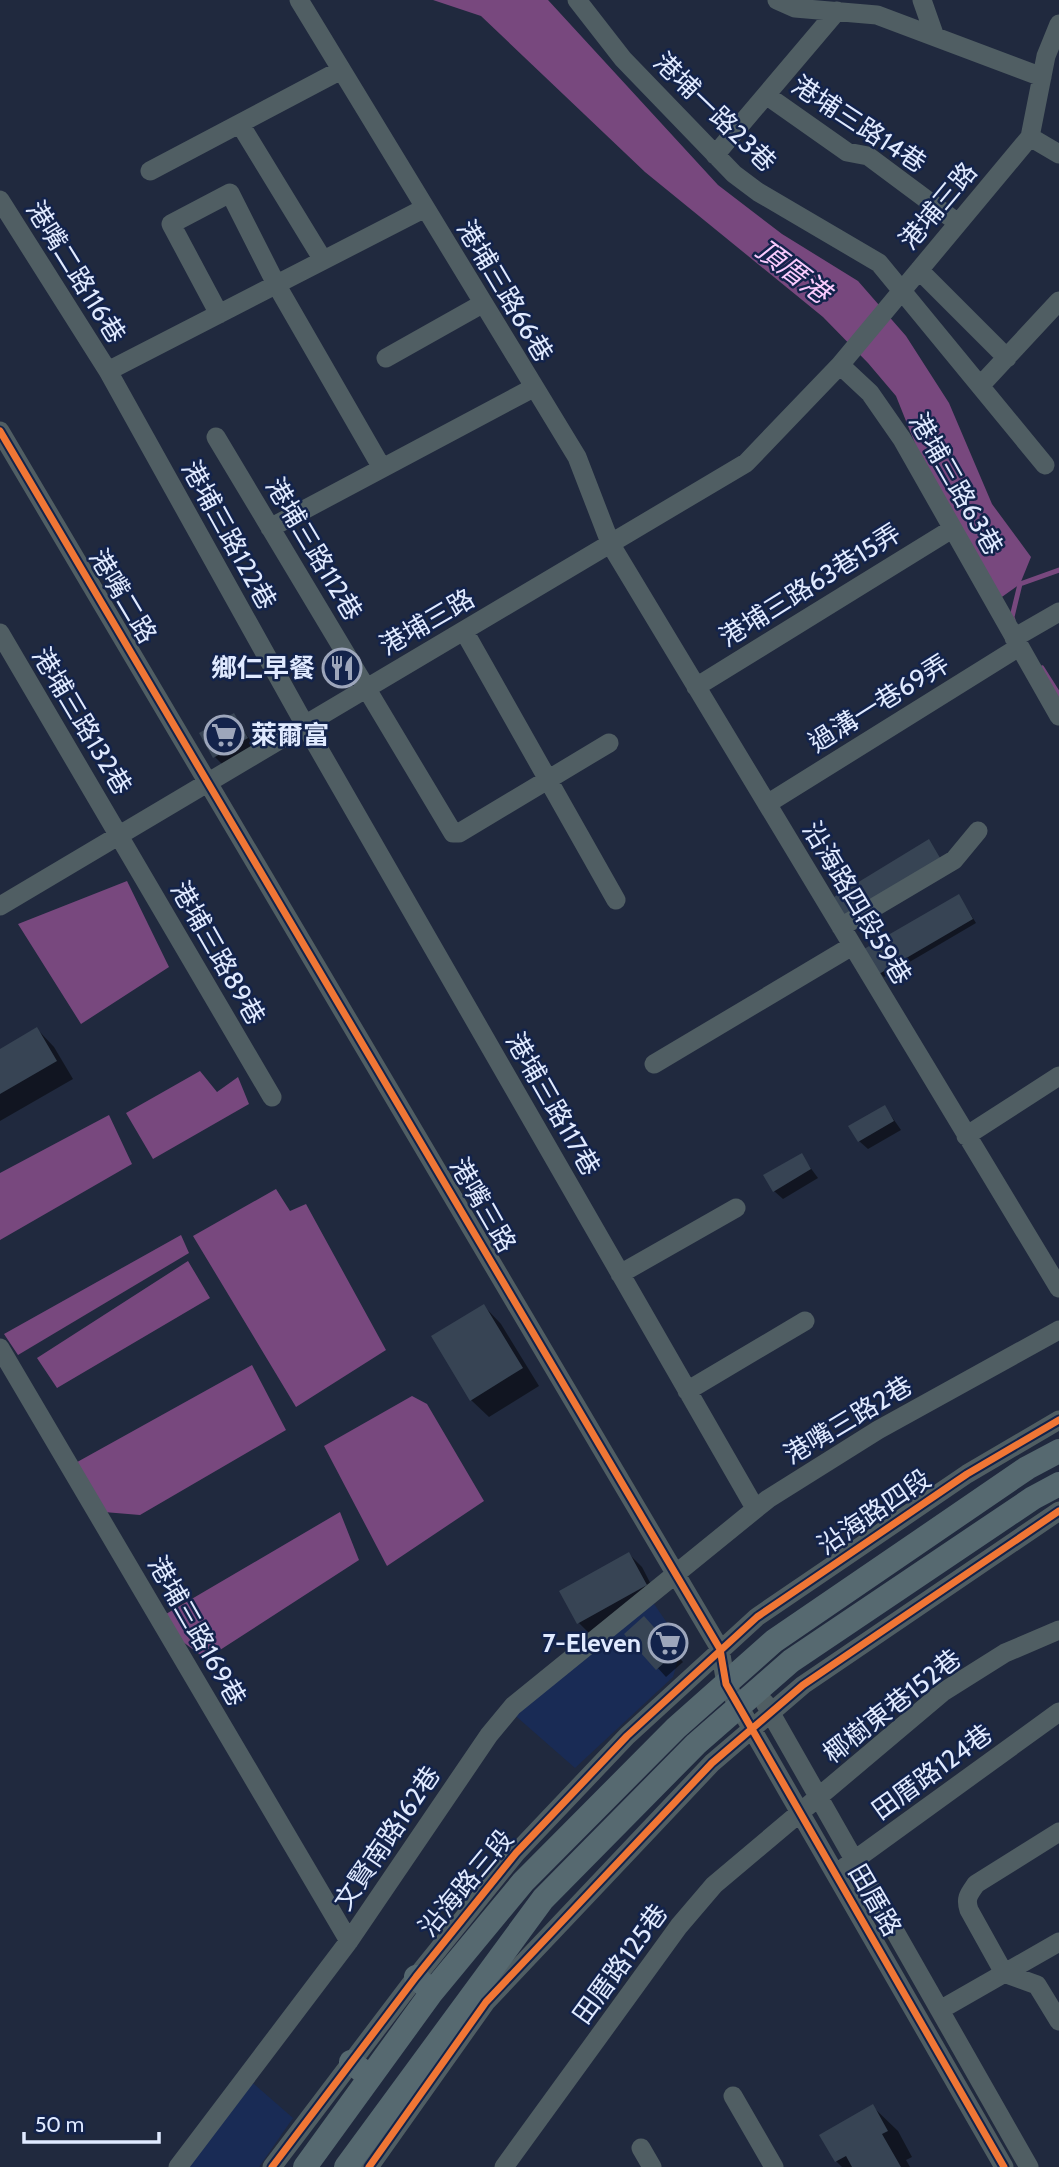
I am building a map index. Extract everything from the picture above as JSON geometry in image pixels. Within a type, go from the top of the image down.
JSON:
[{"type":"main road","name":"沿海路四段","points":[[735,1676],[774,1641],[1016,1476],[1059,1451]]},
{"type":"main road","points":[[346,2167],[543,1899],[738,1706],[802,1653],[1033,1498],[1059,1484]]},
{"type":"main road","name":"沿海路三段","points":[[304,2167],[361,2070],[424,1985],[676,1728],[735,1676]]},
{"type":"street","name":"港埔三路66巷","points":[[299,0],[577,457],[611,545]]},
{"type":"street","name":"港埔一路23巷","points":[[577,0],[623,59],[715,155],[758,192],[879,263],[1045,465]]},
{"type":"street","points":[[778,0],[795,8],[877,15],[1042,77]]},
{"type":"street","points":[[922,0],[934,37]]},
{"type":"street","points":[[715,155],[837,12]]},
{"type":"street","points":[[1059,24],[1042,77],[1030,136],[1059,154]]},
{"type":"street","points":[[150,171],[341,70]]},
{"type":"street","name":"港埔三路14巷","points":[[765,95],[847,152],[868,156],[958,223]]},
{"type":"street","points":[[240,124],[323,260]]},
{"type":"street","name":"港埔三路","points":[[0,906],[746,463],[840,365],[1030,136]]},
{"type":"street","points":[[219,314],[171,223],[230,194],[276,284],[382,468]]},
{"type":"street","name":"港嘴二路116巷","points":[[0,201],[108,371]]},
{"type":"street","points":[[108,371],[425,208]]},
{"type":"street","points":[[919,270],[1007,358]]},
{"type":"street","points":[[980,386],[1059,301]]},
{"type":"street","points":[[386,358],[482,303]]},
{"type":"street","name":"港埔三路63巷","points":[[840,365],[870,393],[885,413],[1018,640],[1059,716]]},
{"type":"street","name":"港埔三路122巷","points":[[108,371],[305,724]]},
{"type":"street","points":[[270,528],[533,388]]},
{"type":"street","name":"港嘴二路","points":[[0,431],[209,782]]},
{"type":"street","name":"港埔三路112巷","points":[[216,437],[453,833],[459,833],[548,780]]},
{"type":"street","name":"港埔三路63巷15弄","points":[[696,687],[952,529]]},
{"type":"street","name":"沿海路四段59巷","points":[[611,545],[1059,1288]]},
{"type":"street","name":"過溝一巷69弄","points":[[767,804],[1059,612]]},
{"type":"street","points":[[464,631],[616,900]]},
{"type":"street","name":"港埔三路132巷","points":[[0,633],[119,835]]},
{"type":"street","name":"港埔三路117巷","points":[[305,724],[755,1508]]},
{"type":"street","points":[[548,780],[609,743]]},
{"type":"street","name":"港嘴三路","points":[[209,782],[720,1649]]},
{"type":"street","points":[[841,927],[954,860],[978,831]]},
{"type":"street","name":"港埔三路89巷","points":[[119,835],[272,1097]]},
{"type":"street","points":[[654,1064],[852,946]]},
{"type":"street","points":[[967,1136],[1059,1076]]},
{"type":"street","points":[[621,1274],[736,1208]]},
{"type":"street","points":[[687,1391],[805,1321]]},
{"type":"street","name":"港嘴三路2巷","points":[[675,1572],[755,1508],[878,1430],[1059,1330]]},
{"type":"street","name":"港埔三路169巷","points":[[0,1348],[349,1941]]},
{"type":"street","name":"沿海路四段","points":[[720,1649],[757,1617],[901,1519],[1026,1437],[1059,1420]]},
{"type":"street","points":[[369,2167],[485,2002],[712,1763],[803,1685],[1059,1511]]},
{"type":"street","name":"文賢南路162巷","points":[[178,2167],[349,1941],[489,1735],[513,1706],[675,1572]]},
{"type":"street","name":"椰樹東巷152巷","points":[[801,1813],[943,1692],[1005,1653],[1059,1630]]},
{"type":"street","name":"田厝路","points":[[720,1649],[735,1676],[738,1706],[1004,2167]]},
{"type":"street","name":"沿海路三段","points":[[424,1985],[516,1853],[627,1736],[720,1649]]},
{"type":"street","name":"田厝路","points":[[735,1676],[757,1690],[1029,2167]]},
{"type":"street","name":"田厝路124巷","points":[[835,1873],[1059,1712]]},
{"type":"street","name":"田厝路125巷","points":[[505,2167],[679,1926],[713,1885],[801,1813]]},
{"type":"street","points":[[1059,1832],[975,1884],[966,1901],[968,1910],[1004,1973],[1037,1985],[1059,2021]]},
{"type":"street","points":[[940,2010],[1059,1942]]},
{"type":"street","name":"沿海路三段","points":[[272,2167],[361,2070]]},
{"type":"street","points":[[733,2096],[775,2167]]},
{"type":"street","points":[[641,2148],[652,2167]]},
{"type":"shaded area","points":[[646,1592],[682,1645],[673,1677],[575,1768],[510,1711]]},
{"type":"shaded area","points":[[246,2077],[293,2118],[259,2167],[181,2167]]},
{"type":"water","points":[[433,0],[548,0],[718,185],[782,234],[858,281],[906,336],[949,403],[992,504],[1031,557],[1020,584],[999,599],[942,511],[896,396],[823,317],[645,172],[481,16]]},
{"type":"water","points":[[127,881],[169,967],[81,1024],[18,924]]},
{"type":"water","points":[[200,1071],[217,1092],[238,1077],[249,1104],[153,1159],[126,1113]]},
{"type":"water","points":[[109,1115],[132,1164],[0,1240],[0,1173]]},
{"type":"water","points":[[276,1189],[290,1211],[306,1204],[386,1350],[296,1407],[193,1236]]},
{"type":"water","points":[[181,1235],[189,1253],[18,1355],[4,1334]]},
{"type":"water","points":[[188,1261],[210,1298],[57,1388],[37,1358]]},
{"type":"water","points":[[252,1365],[286,1430],[140,1515],[104,1512],[70,1466]]},
{"type":"water","points":[[412,1396],[427,1404],[484,1501],[387,1566],[324,1446]]},
{"type":"water","points":[[340,1512],[359,1560],[206,1659],[183,1642],[166,1614]]},
{"type":"building","name":"萊爾富","points":[[234,713],[248,738],[213,758],[199,733]]},
{"type":"building","points":[[929,839],[943,863],[847,920],[834,897]]},
{"type":"building","points":[[959,894],[973,919],[879,974],[864,949]]},
{"type":"building","points":[[37,1027],[57,1061],[0,1094],[0,1049]]},
{"type":"building","points":[[885,1105],[894,1121],[858,1142],[848,1126]]},
{"type":"building","points":[[802,1153],[811,1169],[773,1192],[763,1175]]},
{"type":"building","points":[[484,1304],[523,1368],[470,1401],[431,1336]]},
{"type":"building","points":[[629,1552],[647,1585],[577,1624],[559,1591]]},
{"type":"building","points":[[644,1616],[676,1652],[656,1670],[624,1634]]},
{"type":"building","points":[[873,2104],[888,2131],[882,2134],[901,2167],[852,2167],[846,2156],[835,2162],[819,2135]]},
{"type":"waterway","name":"頂厝港","points":[[1013,620],[1020,584],[1059,570]]},
{"type":"waterway","points":[[1042,668],[1059,695]]},
{"type":"cycle path","points":[[0,431],[720,1649],[726,1684],[1004,2167]]},
{"type":"cycle path","points":[[272,2167],[416,1977],[516,1853],[627,1736],[757,1617],[967,1474],[1059,1420]]},
{"type":"cycle path","points":[[369,2167],[486,2002],[712,1763],[803,1685],[1059,1511]]},
{"type":"place","name":"鄉仁早餐","points":[[342,668]]},
{"type":"place","name":"萊爾富","points":[[224,735]]},
{"type":"place","name":"7-Eleven","points":[[668,1643]]}]
